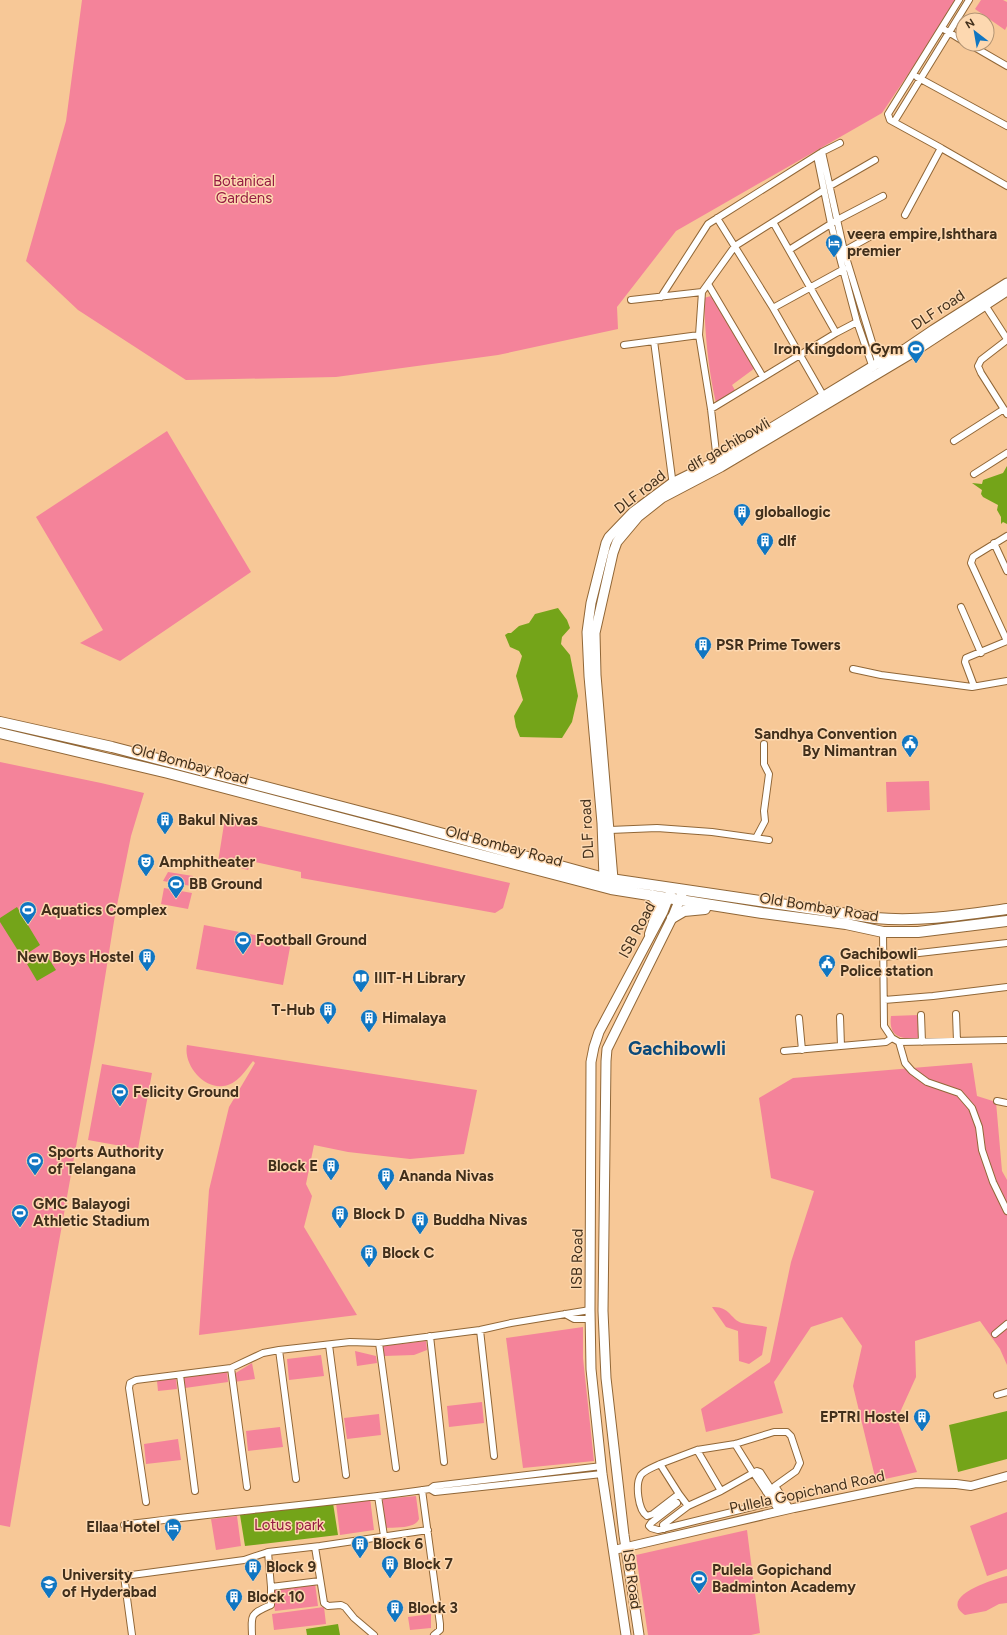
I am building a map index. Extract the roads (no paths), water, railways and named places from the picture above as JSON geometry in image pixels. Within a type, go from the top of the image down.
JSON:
[{"type":"main road","name":"DLF road","points":[[608,878],[588,676],[587,632],[591,603],[610,545],[609,537],[633,512],[672,482],[717,461],[824,397],[877,369],[932,330],[1007,283]]},
{"type":"main road","name":"dlf gachibowli","points":[[608,878],[610,830],[596,675],[595,633],[610,545],[638,517],[662,498],[721,467],[877,369],[1007,291]]},
{"type":"main road","name":"Old Bombay Road","points":[[0,722],[134,753],[408,824],[608,878],[861,916],[900,920],[922,920],[1007,909]]},
{"type":"main road","name":"Old Bombay Road","points":[[0,733],[131,764],[398,832],[568,879],[611,889],[725,908],[798,917],[883,932],[918,932],[1007,921]]},
{"type":"main road","points":[[131,764],[134,753]]},
{"type":"main road","name":"ISB Road","points":[[626,1635],[602,1470],[591,1369],[591,1062],[599,1032],[669,899],[673,888]]},
{"type":"main road","name":"ISB Road","points":[[639,1635],[606,1378],[603,1311],[605,1071],[607,1049],[672,918],[684,890]]},
{"type":"main road","points":[[650,934],[660,904],[651,895]]},
{"type":"main road","points":[[672,918],[690,910],[725,908]]},
{"type":"main road","points":[[859,927],[861,916]]},
{"type":"main road","points":[[591,1166],[604,1166]]},
{"type":"street","points":[[960,0],[888,114],[890,120],[1007,186]]},
{"type":"street","points":[[894,122],[969,0]]},
{"type":"street","points":[[942,28],[955,36]]},
{"type":"street","points":[[983,52],[1007,66]]},
{"type":"street","points":[[912,74],[1007,126]]},
{"type":"street","points":[[661,297],[708,224],[819,154],[840,143]]},
{"type":"street","points":[[905,215],[941,148]]},
{"type":"street","points":[[819,154],[830,186],[844,251],[877,369]]},
{"type":"street","points":[[819,154],[831,224],[857,322],[877,369]]},
{"type":"street","points":[[830,186],[875,160]]},
{"type":"street","points":[[717,461],[711,409],[699,335],[702,292],[734,246],[824,190]]},
{"type":"street","points":[[789,250],[837,220],[883,196]]},
{"type":"street","points":[[717,218],[773,308],[824,397]]},
{"type":"street","points":[[773,222],[836,333]]},
{"type":"street","points":[[844,251],[873,235]]},
{"type":"street","points":[[773,308],[810,286],[844,269]]},
{"type":"street","points":[[708,284],[763,377]]},
{"type":"street","points":[[631,300],[702,292]]},
{"type":"street","points":[[954,441],[1005,412],[980,373],[978,366],[981,360],[1007,340],[985,305]]},
{"type":"street","points":[[711,409],[836,333],[857,322]]},
{"type":"street","points":[[624,345],[699,335]]},
{"type":"street","points":[[654,341],[674,492]]},
{"type":"street","points":[[974,474],[1007,453]]},
{"type":"street","points":[[974,686],[965,660],[966,658],[1007,641],[971,563],[976,555],[1007,536]]},
{"type":"street","points":[[994,543],[1007,571]]},
{"type":"street","points":[[961,607],[981,652]]},
{"type":"street","points":[[853,669],[881,675],[974,686],[1007,681]]},
{"type":"street","points":[[756,838],[765,821],[764,811],[769,774],[764,764],[764,744]]},
{"type":"street","points":[[610,830],[657,828],[712,832],[769,840]]},
{"type":"street","points":[[883,932],[884,1026],[892,1038],[899,1042],[1007,1040]]},
{"type":"street","points":[[884,957],[1007,943]]},
{"type":"street","points":[[884,1000],[1007,987]]},
{"type":"street","points":[[956,1014],[956,1041]]},
{"type":"street","points":[[921,1015],[922,1042]]},
{"type":"street","points":[[840,1017],[841,1046]]},
{"type":"street","points":[[800,1018],[802,1050]]},
{"type":"street","points":[[784,1051],[886,1042],[892,1038]]},
{"type":"street","points":[[899,1042],[905,1063],[912,1071],[927,1082],[959,1093],[972,1108],[979,1127],[982,1150],[993,1182],[1007,1211]]},
{"type":"street","points":[[997,1101],[1007,1102]]},
{"type":"street","points":[[146,1502],[129,1388],[130,1383],[136,1380],[231,1368],[263,1353],[279,1350],[350,1342],[379,1343],[480,1330],[565,1314],[574,1319],[590,1314]]},
{"type":"street","points":[[995,1334],[1007,1324]]},
{"type":"street","points":[[480,1330],[494,1456]]},
{"type":"street","points":[[430,1336],[444,1462]]},
{"type":"street","points":[[379,1343],[396,1468]]},
{"type":"street","points":[[329,1345],[346,1475]]},
{"type":"street","points":[[279,1350],[296,1479]]},
{"type":"street","points":[[231,1368],[247,1487]]},
{"type":"street","points":[[180,1375],[195,1491]]},
{"type":"street","points":[[997,1395],[1007,1392]]},
{"type":"street","points":[[679,1494],[649,1516],[644,1514],[641,1511],[638,1500],[641,1474],[660,1464],[697,1450],[735,1444],[774,1432],[787,1432],[791,1436],[800,1463],[796,1471],[771,1489]]},
{"type":"street","points":[[735,1444],[754,1474]]},
{"type":"street","points":[[697,1450],[721,1492]]},
{"type":"street","points":[[660,1464],[688,1506]]},
{"type":"street","points":[[124,1525],[430,1489],[435,1492],[602,1470]]},
{"type":"street","points":[[664,1529],[663,1524],[688,1506],[721,1492],[759,1471],[788,1510]]},
{"type":"street","name":"Pullela Gopichand Road","points":[[615,1553],[788,1510],[916,1483],[971,1486],[1007,1476]]},
{"type":"street","name":"Pullela Gopichand Road","points":[[736,1524],[788,1510],[916,1486],[955,1487],[970,1490],[1007,1480]]},
{"type":"street","points":[[771,1489],[774,1502]]},
{"type":"street","points":[[422,1490],[440,1624],[440,1630],[434,1635]]},
{"type":"street","points":[[378,1496],[384,1536]]},
{"type":"street","points":[[677,1503],[649,1524],[653,1530],[664,1529],[774,1502],[788,1510]]},
{"type":"street","points":[[132,1635],[124,1576],[244,1560],[268,1552],[315,1547],[428,1530]]},
{"type":"street","points":[[315,1547],[325,1605],[345,1606],[354,1618],[374,1635]]},
{"type":"street","points":[[252,1635],[251,1618],[255,1613],[271,1605],[268,1552]]},
{"type":"street","points":[[271,1587],[320,1581]]},
{"type":"place","name":"veera empire,Ishthara premier","points":[[834,258]]},
{"type":"place","name":"Iron Kingdom Gym","points":[[916,364]]},
{"type":"place","name":"globallogic","points":[[742,527]]},
{"type":"place","name":"dlf","points":[[765,556]]},
{"type":"place","name":"PSR Prime Towers","points":[[703,660]]},
{"type":"place","name":"Sandhya Convention By Nimantran","points":[[910,758]]},
{"type":"place","name":"Bakul Nivas","points":[[165,835]]},
{"type":"place","name":"Amphitheater","points":[[146,877]]},
{"type":"place","name":"BB Ground","points":[[176,899]]},
{"type":"place","name":"Aquatics Complex","points":[[28,925]]},
{"type":"place","name":"Football Ground","points":[[243,955]]},
{"type":"place","name":"New Boys Hostel","points":[[147,972]]},
{"type":"place","name":"Gachibowli Police station","points":[[827,978]]},
{"type":"place","name":"IIIT-H Library","points":[[361,993]]},
{"type":"place","name":"T-Hub","points":[[328,1025]]},
{"type":"place","name":"Himalaya","points":[[369,1033]]},
{"type":"place","name":"Felicity Ground","points":[[120,1107]]},
{"type":"place","name":"Sports Authority of Telangana","points":[[35,1176]]},
{"type":"place","name":"Block E","points":[[331,1181]]},
{"type":"place","name":"Ananda Nivas","points":[[386,1191]]},
{"type":"place","name":"GMC Balayogi Athletic Stadium","points":[[20,1228]]},
{"type":"place","name":"Block D","points":[[340,1229]]},
{"type":"place","name":"Buddha Nivas","points":[[420,1235]]},
{"type":"place","name":"Block C","points":[[369,1268]]},
{"type":"place","name":"EPTRI Hostel","points":[[922,1432]]},
{"type":"place","name":"Ellaa Hotel","points":[[173,1542]]},
{"type":"place","name":"Block 6","points":[[360,1559]]},
{"type":"place","name":"Block 7","points":[[390,1579]]},
{"type":"place","name":"Block 9","points":[[253,1582]]},
{"type":"place","name":"Pulela Gopichand Badminton Academy","points":[[699,1594]]},
{"type":"place","name":"University of Hyderabad","points":[[49,1599]]},
{"type":"place","name":"Block 10","points":[[234,1612]]},
{"type":"place","name":"Block 3","points":[[395,1623]]},
{"type":"district","name":"Gachibowli","points":[[677,1048]]},
{"type":"park label","name":"Botanical Gardens","points":[[244,190]]},
{"type":"park label","name":"Lotus park","points":[[289,1525]]}]
